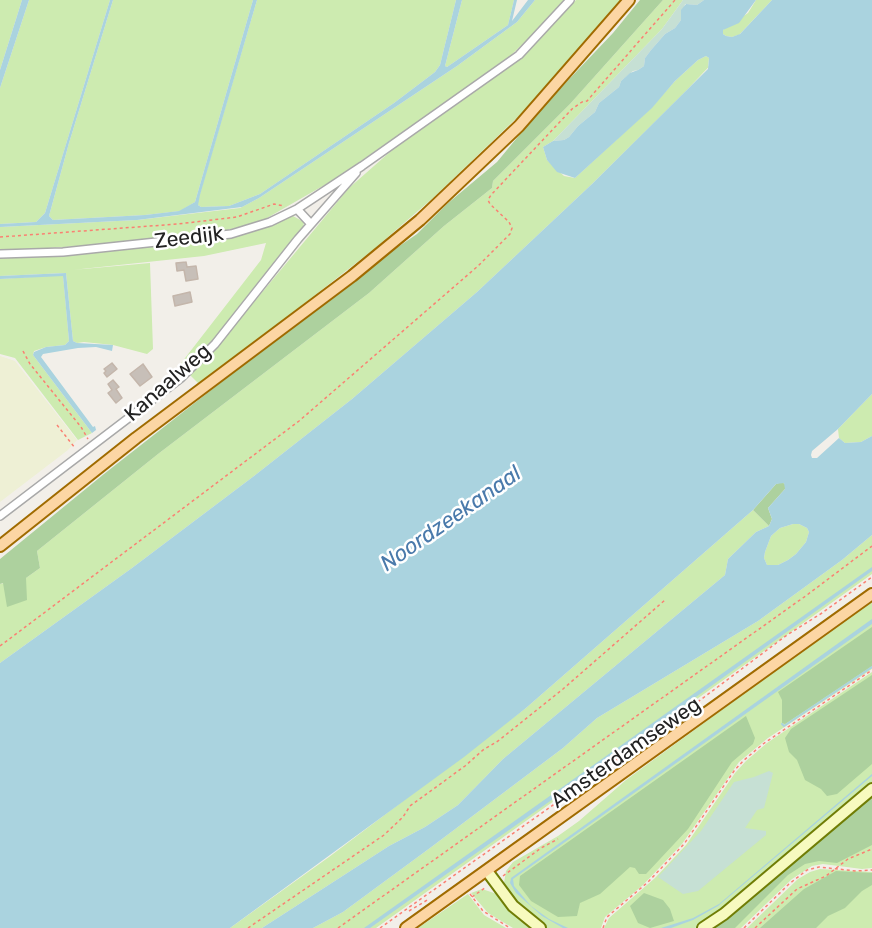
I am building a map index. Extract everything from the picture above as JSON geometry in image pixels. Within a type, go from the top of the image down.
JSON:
[{"type":"main road","points":[[0,546],[136,438],[352,276],[420,220],[519,126],[629,0]]},
{"type":"main road","name":"Amsterdamseweg","points":[[406,928],[872,594]]},
{"type":"street","points":[[362,166],[519,55],[570,0]]},
{"type":"street","name":"Zeedijk","points":[[0,254],[63,252],[231,234],[270,222],[297,209],[362,166]]},
{"type":"street","name":"Kanaalweg","points":[[0,516],[181,378],[215,344],[311,224],[362,166]]},
{"type":"street","points":[[297,209],[311,224]]},
{"type":"street","points":[[703,928],[724,914],[872,789]]},
{"type":"street","points":[[487,871],[513,906],[540,928]]},
{"type":"path","points":[[0,646],[299,421],[478,266],[510,234],[512,228],[509,222],[490,204],[488,200],[491,195],[572,109],[587,101],[675,0]]},
{"type":"path","points":[[0,237],[213,220],[237,217],[274,204],[297,209]]},
{"type":"path","points":[[23,351],[30,364],[81,427],[91,447]]},
{"type":"path","points":[[57,425],[80,456]]},
{"type":"path","points":[[338,928],[872,548]]},
{"type":"path","name":"Amsterdamseweg","points":[[380,928],[872,577]]},
{"type":"path","points":[[248,928],[384,835],[410,806],[498,741],[563,689],[665,600]]},
{"type":"path","points":[[603,928],[607,917],[642,888],[684,844],[743,761],[763,744],[872,670]]},
{"type":"path","points":[[472,897],[541,848],[558,839]]},
{"type":"path","points":[[755,928],[797,889],[826,876],[843,862],[872,849]]},
{"type":"path","points":[[744,928],[800,875],[813,868],[872,870]]},
{"type":"path","points":[[456,874],[487,915],[510,928]]},
{"type":"green space","points":[[0,0],[22,0],[0,70]]},
{"type":"green space","points":[[29,0],[110,0],[45,213],[36,222],[0,224],[0,88]]},
{"type":"green space","points":[[113,0],[253,0],[195,202],[180,211],[53,220],[49,216]]},
{"type":"green space","points":[[257,0],[456,0],[440,65],[435,72],[394,103],[260,194],[229,206],[201,207],[198,201]]},
{"type":"green space","points":[[462,0],[514,0],[508,25],[447,67],[445,66]]},
{"type":"green space","points":[[535,0],[565,0],[504,62],[335,179],[260,222],[210,234],[111,244],[0,251],[0,227],[137,220],[240,208],[259,198],[457,66],[517,22]]},
{"type":"green space","points":[[576,0],[621,0],[549,87],[433,198],[374,249],[200,385],[189,374],[239,320],[349,188],[391,151],[502,72],[527,51]]},
{"type":"green space","points":[[640,0],[663,0],[570,104],[493,181],[492,188],[444,226],[369,293],[158,454],[37,551],[40,568],[26,578],[27,600],[7,607],[3,583],[0,584],[0,559],[238,369],[379,260],[417,234],[447,204],[497,162],[540,110],[613,33]]},
{"type":"green space","points":[[663,0],[683,0],[662,29],[553,141],[543,147],[547,160],[564,176],[575,178],[651,108],[698,60],[706,56],[709,58],[708,67],[738,35],[726,36],[723,30],[748,13],[756,0],[772,0],[684,93],[592,184],[477,292],[352,399],[254,476],[0,663],[0,584],[26,578],[40,568],[37,551],[158,454],[369,293],[444,226],[492,188],[493,181],[570,104]]},
{"type":"green space","points":[[683,0],[704,0],[697,5],[685,4],[681,20],[651,50],[645,58],[644,66],[633,71],[621,81],[619,87],[599,103],[595,112],[569,137],[553,141],[662,29]]},
{"type":"green space","points":[[293,216],[304,222],[303,229],[205,350],[184,370],[179,368],[182,362],[261,260],[266,243],[204,256],[72,270],[150,263],[153,349],[147,354],[113,345],[73,341],[66,273],[0,276],[0,258],[74,254],[201,242],[252,232]]},
{"type":"green space","points":[[63,275],[69,341],[65,345],[34,351],[33,355],[92,433],[78,440],[15,358],[0,354],[0,279]]},
{"type":"green space","points":[[0,356],[15,361],[77,440],[68,450],[0,502]]},
{"type":"green space","points":[[872,394],[872,436],[861,442],[845,443],[839,438],[838,429]]},
{"type":"green space","points":[[782,482],[786,485],[785,489],[768,508],[772,519],[769,526],[753,510],[776,484]]},
{"type":"green space","points":[[753,510],[769,526],[756,532],[728,559],[725,575],[503,759],[458,805],[425,827],[389,846],[262,928],[230,928],[329,857],[526,708]]},
{"type":"green space","points":[[793,524],[807,528],[809,532],[806,542],[788,560],[778,565],[767,565],[764,558],[771,536],[780,528]]},
{"type":"green space","points":[[872,535],[872,574],[376,928],[313,928],[343,912],[430,848],[563,748],[597,718],[758,621],[842,560]]},
{"type":"green space","points":[[872,600],[872,669],[768,738],[739,762],[682,844],[643,885],[605,917],[601,928],[547,928],[524,911],[504,883],[506,871],[513,862],[579,821],[626,780]]},
{"type":"green space","points":[[872,627],[872,666],[785,724],[782,723],[782,700],[778,692]]},
{"type":"green space","points":[[872,672],[872,784],[735,901],[695,928],[604,928],[609,918],[655,878],[686,845],[735,773],[746,761],[767,743]]},
{"type":"green space","points":[[872,675],[872,764],[837,794],[827,796],[821,789],[805,780],[797,760],[789,752],[785,738],[791,729]]},
{"type":"green space","points":[[746,716],[755,738],[753,744],[732,762],[688,829],[646,874],[639,874],[635,868],[630,867],[600,894],[580,903],[577,916],[558,917],[531,901],[519,885],[520,876]]},
{"type":"green space","points":[[769,771],[773,773],[764,808],[757,810],[745,828],[766,831],[766,835],[698,891],[683,894],[658,877],[701,831],[734,782]]},
{"type":"green space","points":[[872,794],[872,868],[862,869],[823,864],[812,866],[792,879],[741,928],[711,928]]},
{"type":"green space","points":[[872,796],[872,845],[837,863],[819,861],[805,864],[788,875],[735,928],[715,928]]},
{"type":"green space","points":[[820,869],[872,872],[872,928],[747,928],[798,879]]},
{"type":"green space","points":[[836,871],[872,873],[872,885],[862,891],[845,908],[828,916],[816,928],[760,928],[804,889]]},
{"type":"green space","points":[[482,889],[497,894],[533,928],[513,928],[488,913],[471,893]]},
{"type":"green space","points":[[644,893],[663,900],[670,909],[674,921],[650,928],[638,923],[630,906]]},
{"type":"green space","points":[[468,894],[484,915],[506,928],[418,928]]},
{"type":"water","points":[[22,0],[29,0],[0,88],[0,70]]},
{"type":"water","points":[[110,0],[113,0],[49,216],[53,220],[179,211],[195,202],[253,0],[257,0],[200,195],[198,205],[201,207],[229,206],[260,194],[394,103],[435,72],[440,65],[456,0],[462,0],[445,66],[447,67],[508,25],[514,0],[517,0],[512,21],[528,0],[535,0],[517,22],[457,66],[242,207],[137,220],[0,227],[0,224],[36,222],[45,213]]},
{"type":"water","name":"Noordzeekanaal","points":[[704,0],[756,0],[739,23],[723,30],[723,34],[732,37],[740,34],[772,0],[872,0],[872,394],[838,429],[812,451],[811,455],[812,458],[817,458],[839,438],[845,443],[861,442],[872,436],[872,535],[842,560],[758,621],[597,718],[563,748],[430,848],[343,912],[313,928],[262,928],[389,846],[425,827],[458,805],[503,759],[725,575],[728,559],[756,532],[769,526],[772,519],[768,508],[785,489],[784,483],[776,484],[753,510],[526,708],[464,757],[230,928],[0,928],[0,663],[132,568],[352,399],[477,292],[592,184],[708,69],[709,58],[706,56],[698,60],[675,81],[652,108],[575,178],[557,172],[547,160],[543,147],[553,141],[569,137],[595,112],[599,103],[619,87],[621,81],[644,66],[645,58],[651,50],[681,20],[681,10],[686,4],[697,5]],"holes":[[[799,524],[807,528],[809,532],[806,542],[788,560],[778,565],[767,565],[764,558],[771,536],[780,528]]]},
{"type":"water","points":[[66,273],[73,341],[113,345],[112,351],[96,347],[78,348],[43,354],[41,357],[93,427],[95,426],[96,430],[92,433],[33,355],[34,352],[46,347],[65,345],[69,341],[63,276],[0,279],[0,276]]},
{"type":"water","points":[[872,567],[872,571],[563,792],[370,928],[364,928]]},
{"type":"water","points":[[872,619],[872,624],[513,879],[514,886],[531,906],[549,919],[568,928],[563,928],[542,916],[516,893],[510,883],[511,878]]},
{"type":"water","points":[[872,774],[718,906],[693,920],[671,928],[661,928],[693,918],[719,904]]},
{"type":"building","points":[[186,262],[187,267],[196,266],[198,279],[186,281],[184,270],[177,271],[176,263]]},
{"type":"building","points":[[190,292],[192,302],[175,306],[173,296]]},
{"type":"building","points":[[112,363],[117,369],[107,377],[104,369]]},
{"type":"building","points":[[143,364],[152,377],[140,386],[130,374]]},
{"type":"building","points":[[113,380],[119,387],[116,389],[122,398],[116,403],[108,393],[112,390],[108,384]]},
{"type":"waterway","points":[[782,724],[784,726],[872,667]]}]
